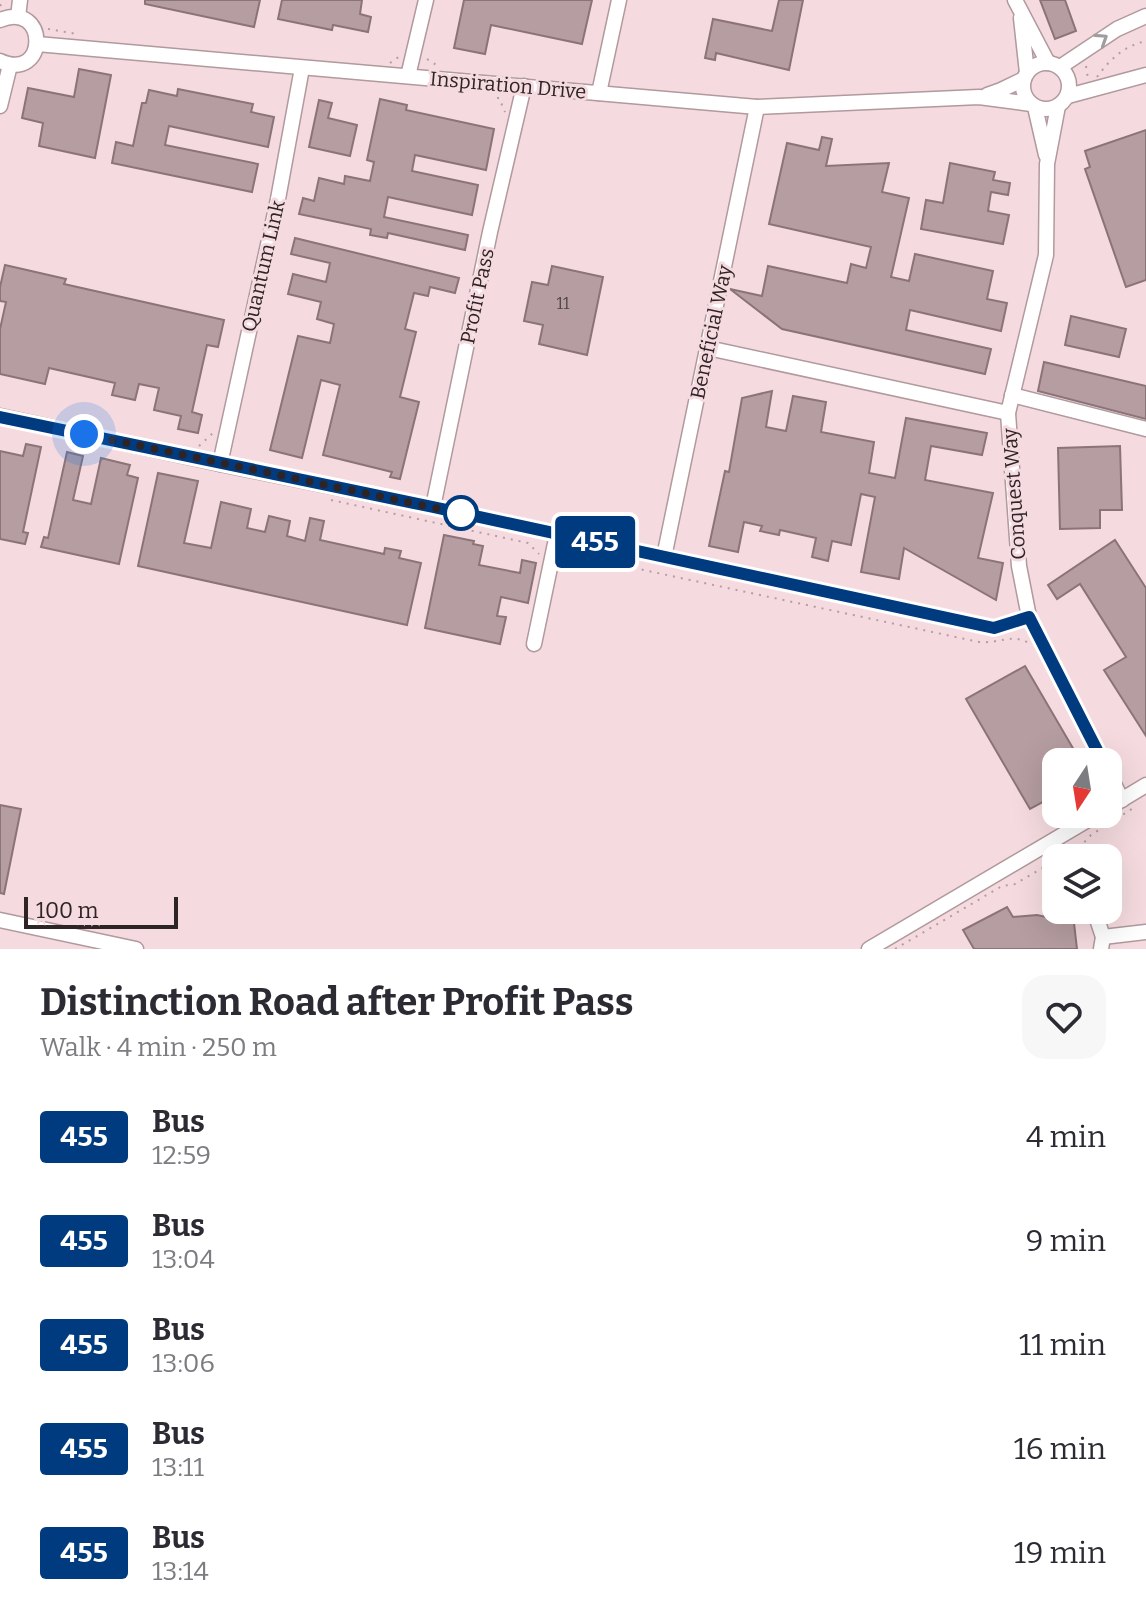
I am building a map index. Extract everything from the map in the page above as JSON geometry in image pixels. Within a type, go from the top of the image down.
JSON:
[{"type":"street","points":[[18,17],[20,0]]},
{"type":"street","points":[[408,76],[426,0]]},
{"type":"street","points":[[599,93],[619,0]]},
{"type":"street","points":[[1018,7],[1054,65]]},
{"type":"street","points":[[1018,7],[1024,92],[1033,105],[1051,109],[1063,101],[1146,75]]},
{"type":"street","points":[[1054,65],[1146,16]]},
{"type":"street","points":[[0,20],[7,17],[26,19],[37,34],[35,52],[27,61],[5,63],[0,106]]},
{"type":"street","name":"Inspiration Drive","points":[[37,44],[757,107],[979,97],[1033,105]]},
{"type":"street","points":[[1025,76],[1036,65],[1054,65],[1065,71],[1070,83],[1063,101]]},
{"type":"street","name":"Quantum Link","points":[[220,464],[278,199],[302,68]]},
{"type":"street","name":"Inspiration Drive","points":[[979,97],[1001,90],[1025,76]]},
{"type":"street","name":"Profit Pass","points":[[433,507],[524,86]]},
{"type":"street","name":"Conquest Way","points":[[1063,101],[1047,164],[1046,255],[1008,413],[1019,566],[1029,617],[1096,748]]},
{"type":"street","name":"Conquest Way","points":[[1033,105],[1047,164]]},
{"type":"street","name":"Beneficial Way","points":[[664,557],[757,107]]},
{"type":"street","points":[[708,348],[1008,413]]},
{"type":"street","points":[[1012,395],[1146,429]]},
{"type":"street","points":[[0,416],[994,628],[1029,617]]},
{"type":"street","points":[[534,644],[557,534]]},
{"type":"street","points":[[1122,800],[1146,785]]},
{"type":"street","points":[[869,949],[1075,828]]},
{"type":"street","points":[[0,920],[136,949]]},
{"type":"street","points":[[1102,943],[1146,932]]},
{"type":"path","points":[[1090,87],[1113,57],[1133,44],[1146,41]]},
{"type":"path","points":[[195,458],[197,448],[216,430]]},
{"type":"path","points":[[331,500],[528,543],[541,556],[570,562],[583,557],[979,642],[1018,638],[1033,647]]},
{"type":"path","points":[[1083,844],[1091,835],[1143,802]]},
{"type":"path","points":[[895,949],[1002,886],[1015,884],[1042,869]]},
{"type":"building","points":[[145,0],[260,0],[254,27],[145,4]]},
{"type":"building","points":[[282,0],[362,0],[360,14],[371,17],[368,32],[333,25],[332,30],[278,19]]},
{"type":"building","points":[[464,0],[592,0],[582,44],[491,25],[485,54],[454,48]]},
{"type":"building","points":[[779,0],[803,0],[789,70],[716,53],[715,60],[705,58],[713,19],[772,31]]},
{"type":"building","points":[[1040,0],[1065,0],[1076,31],[1055,39]]},
{"type":"building","points":[[79,69],[111,75],[95,158],[39,146],[43,123],[22,118],[28,88],[74,97]]},
{"type":"building","points":[[178,89],[253,104],[251,112],[274,117],[268,147],[169,126],[165,145],[258,164],[252,192],[112,163],[116,142],[133,146],[142,103],[146,103],[149,90],[177,96]]},
{"type":"building","points":[[380,99],[407,105],[406,110],[494,129],[486,170],[415,155],[412,171],[478,185],[472,215],[388,197],[384,217],[468,235],[465,250],[388,233],[387,238],[370,235],[371,229],[299,214],[303,198],[314,201],[319,178],[344,184],[345,176],[370,181],[374,162],[367,160]]},
{"type":"building","points":[[319,100],[332,103],[328,118],[357,125],[350,156],[309,147]]},
{"type":"building","points":[[1146,130],[1146,280],[1126,287],[1085,169],[1090,167],[1085,151]]},
{"type":"building","points":[[822,137],[832,139],[826,166],[889,163],[882,192],[909,198],[891,277],[909,281],[915,254],[993,271],[987,299],[1007,303],[1001,331],[910,310],[906,330],[991,349],[985,374],[782,329],[730,289],[762,296],[768,266],[847,283],[851,264],[866,268],[871,247],[769,224],[787,143],[819,150]]},
{"type":"building","points":[[950,163],[995,172],[993,180],[1010,183],[1008,195],[991,192],[988,211],[1009,215],[1003,244],[921,229],[926,200],[943,203]]},
{"type":"building","points":[[295,238],[459,278],[455,293],[430,287],[428,296],[414,293],[405,329],[416,332],[400,397],[419,402],[400,479],[390,477],[392,472],[323,455],[340,385],[321,380],[302,458],[270,450],[298,336],[330,343],[334,324],[317,319],[321,302],[288,294],[293,274],[326,282],[330,263],[291,254]]},
{"type":"building","points":[[5,265],[66,279],[64,284],[224,320],[218,347],[207,345],[192,412],[202,415],[198,433],[178,429],[181,416],[154,410],[159,388],[139,384],[135,400],[112,395],[115,383],[49,368],[45,384],[0,374],[0,329],[6,302],[0,301],[0,287]]},
{"type":"building","points":[[552,266],[603,277],[587,355],[539,344],[543,325],[524,321],[532,282],[548,285]]},
{"type":"building","points":[[1071,316],[1126,329],[1119,357],[1065,345]]},
{"type":"building","points":[[1044,362],[1146,386],[1146,419],[1038,391]]},
{"type":"building","points":[[772,391],[766,427],[786,431],[793,396],[826,402],[821,432],[874,442],[869,473],[895,478],[906,418],[987,433],[982,455],[931,446],[925,480],[993,493],[978,558],[1003,563],[996,600],[904,548],[899,579],[861,572],[875,497],[861,494],[851,545],[832,541],[828,561],[812,557],[816,538],[780,530],[779,535],[760,531],[762,526],[744,522],[738,552],[709,546],[725,471],[729,472],[742,398]]},
{"type":"building","points":[[26,444],[41,447],[23,532],[28,533],[25,544],[0,539],[0,451],[23,456]]},
{"type":"building","points":[[1120,446],[1122,510],[1100,510],[1100,528],[1060,529],[1058,448]]},
{"type":"building","points":[[67,452],[83,456],[73,500],[91,504],[101,458],[130,465],[127,475],[138,478],[119,564],[41,547],[44,537],[48,538]]},
{"type":"building","points":[[158,473],[198,481],[184,543],[211,548],[221,502],[251,509],[247,528],[265,532],[269,516],[290,521],[287,536],[305,541],[310,518],[324,521],[320,540],[384,554],[385,548],[401,551],[399,558],[421,563],[407,625],[138,566]]},
{"type":"building","points":[[444,535],[483,546],[479,565],[520,573],[522,560],[536,563],[528,603],[501,597],[497,616],[506,617],[500,644],[425,628]]},
{"type":"building","points":[[1115,540],[1146,588],[1146,736],[1104,670],[1126,657],[1080,584],[1057,599],[1048,585]]},
{"type":"building","points":[[1025,666],[1073,748],[1042,748],[1042,803],[1030,809],[966,699]]},
{"type":"building","points":[[0,805],[21,809],[4,894],[0,893]]},
{"type":"building","points":[[1007,907],[1013,917],[1037,915],[1042,916],[1042,924],[1074,924],[1077,949],[974,949],[963,930]]},
{"type":"bus line","name":"455","points":[[0,417],[994,628],[1029,617],[1096,748]]},
{"type":"route","points":[[84,434],[464,514],[461,513]]}]
